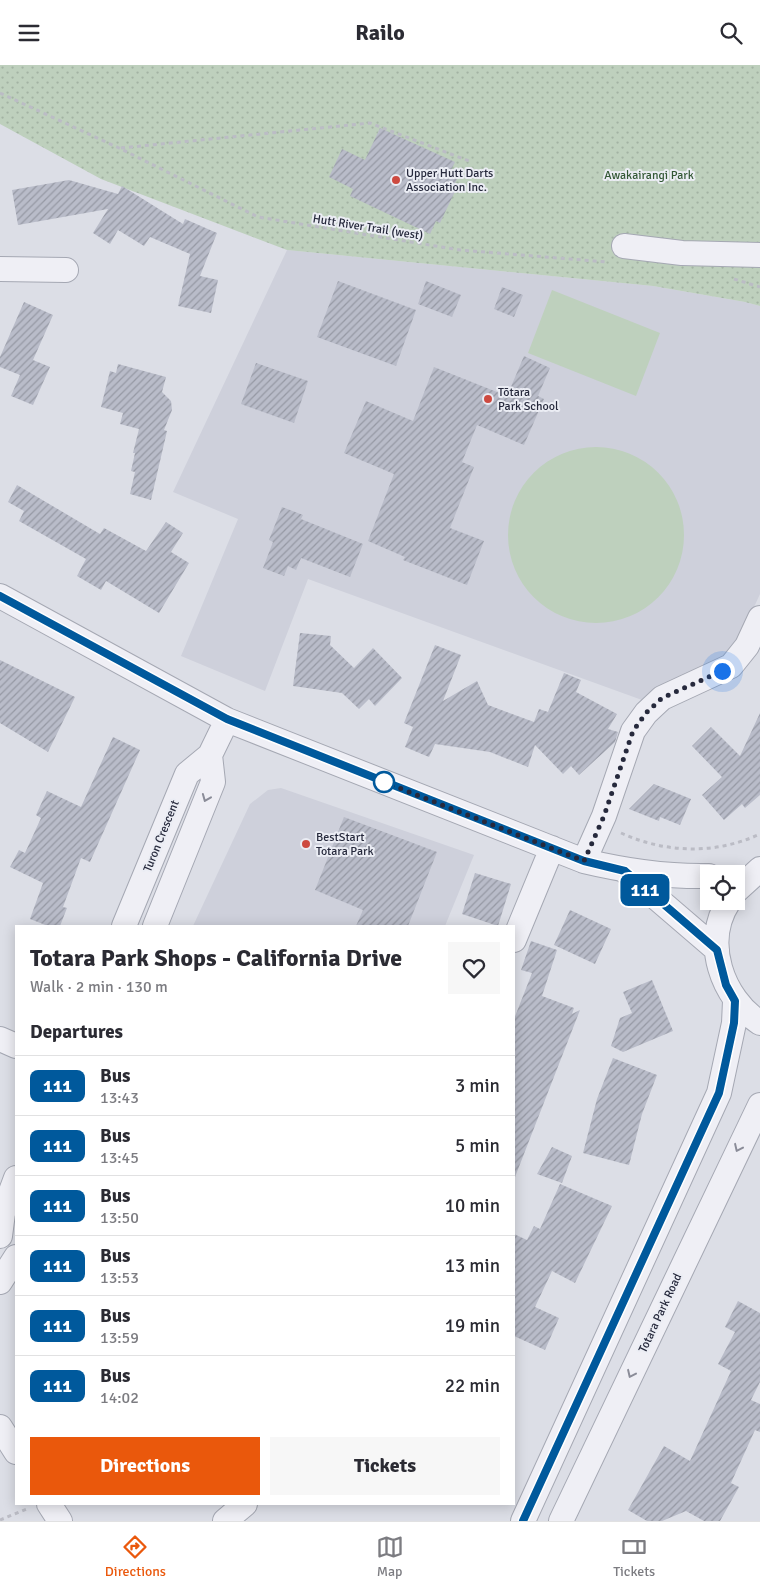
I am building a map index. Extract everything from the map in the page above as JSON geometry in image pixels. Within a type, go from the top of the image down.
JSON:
[{"type":"street","points":[[621,254],[760,255]]},
{"type":"street","points":[[0,269],[66,270]]},
{"type":"street","points":[[0,596],[227,719],[584,861],[625,871],[700,876]]},
{"type":"street","points":[[584,861],[604,816],[633,731],[646,713],[662,698],[731,666],[747,646],[760,618]]},
{"type":"street","name":"Turon Crescent","points":[[124,925],[187,775],[210,755],[227,719]]},
{"type":"street","name":"Turon Crescent","points":[[155,925],[212,782],[210,755]]},
{"type":"street","points":[[515,938],[552,848]]},
{"type":"street","points":[[625,871],[717,950]]},
{"type":"street","points":[[726,910],[719,927],[717,950],[723,976],[735,1001],[760,1023]]},
{"type":"street","points":[[523,1521],[719,1093],[734,1023],[735,1001]]},
{"type":"street","points":[[0,1039],[15,1046]]},
{"type":"street","name":"Totara Park Road","points":[[561,1521],[760,1105]]},
{"type":"street","points":[[0,1236],[3,1213],[15,1181]]},
{"type":"street","points":[[0,1282],[15,1259]]},
{"type":"street","points":[[0,1427],[15,1450]]},
{"type":"street","points":[[40,1505],[60,1521]]},
{"type":"street","points":[[226,1521],[244,1505]]},
{"type":"path","name":"Hutt River Trail (west)","points":[[0,93],[119,148],[258,217],[460,250],[621,254]]},
{"type":"path","points":[[119,148],[370,123],[469,161]]},
{"type":"path","points":[[726,277],[760,287]]},
{"type":"path","points":[[615,831],[657,847],[684,850],[732,845],[760,835]]},
{"type":"path","points":[[0,1520],[40,1505]]},
{"type":"shaded area","name":"Tōtara Park School","points":[[287,250],[653,286],[760,306],[760,594],[738,642],[715,664],[661,685],[642,700],[308,579],[265,691],[181,656],[238,519],[173,492]]},
{"type":"shaded area","points":[[281,788],[474,855],[445,925],[193,925],[250,804],[268,790]]},
{"type":"green space","name":"Awakairangi Park","points":[[0,65],[760,65],[760,306],[653,286],[287,250],[101,179],[0,124]]},
{"type":"green space","points":[[552,290],[660,333],[636,396],[528,353]]},
{"type":"green space","points":[[605,447],[630,453],[638,457],[664,479],[678,501],[683,518],[683,552],[678,569],[664,591],[652,603],[630,617],[613,622],[587,623],[562,617],[554,613],[528,591],[514,569],[509,552],[508,526],[514,501],[518,493],[540,467],[562,453],[579,448]]},
{"type":"building","name":"Upper Hutt Darts Association Inc.","points":[[380,128],[455,162],[451,170],[460,174],[455,183],[458,185],[440,223],[436,221],[430,234],[350,196],[353,189],[329,177],[342,149],[365,160]]},
{"type":"building","points":[[69,180],[118,194],[122,186],[183,224],[185,219],[217,233],[200,276],[218,280],[211,313],[178,306],[190,254],[150,237],[144,246],[118,230],[110,244],[93,233],[108,209],[18,225],[12,190]]},
{"type":"building","points":[[338,281],[416,310],[396,366],[317,337]]},
{"type":"building","points":[[426,281],[461,295],[452,317],[418,304]]},
{"type":"building","points":[[502,287],[523,295],[514,317],[494,309]]},
{"type":"building","points":[[24,302],[53,315],[33,360],[50,367],[33,405],[11,396],[20,375],[0,367],[0,357]]},
{"type":"building","points":[[524,356],[550,368],[538,396],[544,399],[524,445],[477,425],[462,462],[474,467],[450,528],[484,541],[467,585],[403,560],[405,557],[368,541],[394,474],[344,453],[366,401],[413,421],[434,367],[507,396]]},
{"type":"building","points":[[256,363],[308,381],[294,423],[241,404]]},
{"type":"building","points":[[118,364],[166,377],[162,392],[171,401],[172,410],[164,430],[167,431],[151,500],[130,494],[135,472],[131,471],[135,453],[133,453],[139,429],[120,424],[123,413],[101,407],[110,371],[116,373]]},
{"type":"building","points":[[17,485],[100,534],[104,528],[146,551],[166,522],[183,533],[171,552],[189,563],[159,613],[106,581],[101,590],[77,576],[86,559],[19,521],[24,511],[8,502]]},
{"type":"building","points":[[282,507],[303,515],[301,519],[363,544],[350,577],[301,558],[296,570],[288,566],[284,576],[263,568],[273,542],[269,540]]},
{"type":"building","points":[[300,633],[331,636],[330,645],[354,668],[373,648],[402,678],[375,706],[369,699],[359,709],[342,693],[293,686]]},
{"type":"building","points":[[435,645],[461,655],[443,701],[477,681],[488,705],[534,722],[539,709],[548,712],[564,673],[581,680],[576,692],[617,714],[608,729],[618,732],[615,742],[579,775],[571,766],[563,774],[535,745],[528,767],[490,752],[435,744],[429,757],[405,747],[413,727],[404,723]]},
{"type":"building","points":[[0,660],[75,697],[48,752],[0,723]]},
{"type":"building","points":[[760,713],[760,795],[745,808],[742,804],[724,820],[702,795],[722,777],[692,746],[711,727],[740,756]]},
{"type":"building","points":[[113,737],[140,750],[90,862],[81,858],[63,907],[67,908],[60,925],[45,925],[30,919],[43,883],[10,867],[19,850],[25,853],[41,818],[36,815],[47,791],[81,807]]},
{"type":"building","points":[[654,784],[691,799],[680,825],[660,817],[659,821],[629,809]]},
{"type":"building","name":"BestStart Totara Park","points":[[344,817],[437,852],[408,925],[356,925],[363,910],[315,890]]},
{"type":"building","points":[[475,873],[511,884],[498,925],[462,914]]},
{"type":"building","points":[[570,910],[611,929],[595,964],[554,945]]},
{"type":"building","points":[[531,941],[557,950],[542,996],[574,1008],[572,1014],[580,1010],[515,1177],[515,1016],[532,973],[521,970]]},
{"type":"building","points":[[652,980],[673,1031],[623,1052],[611,1046],[620,1018],[632,1013],[623,992]]},
{"type":"building","points":[[613,1058],[657,1075],[642,1114],[629,1165],[583,1153],[597,1099]]},
{"type":"building","points":[[552,1147],[572,1156],[562,1183],[537,1174]]},
{"type":"building","points":[[560,1184],[612,1206],[575,1283],[552,1271],[535,1307],[559,1318],[545,1350],[515,1336],[515,1234],[527,1240],[534,1226],[540,1229]]},
{"type":"building","points":[[738,1301],[760,1313],[760,1382],[751,1400],[760,1404],[760,1432],[755,1430],[731,1483],[739,1487],[720,1521],[704,1521],[686,1511],[662,1521],[647,1521],[628,1510],[664,1446],[690,1461],[731,1371],[718,1364],[735,1332],[725,1327]]},
{"type":"bus line","name":"111","points":[[0,596],[209,711],[227,719],[584,861],[625,871],[717,950],[720,968],[726,985],[735,1001],[734,1023],[719,1093],[523,1521]]},
{"type":"place","name":"Upper Hutt Darts Association Inc.","points":[[396,180]]},
{"type":"place","name":"Tōtara Park School","points":[[488,399]]},
{"type":"place","name":"BestStart Totara Park","points":[[306,844]]},
{"type":"route","points":[[384,782],[584,861],[604,816],[633,731],[646,713],[662,698],[722,671]]}]
